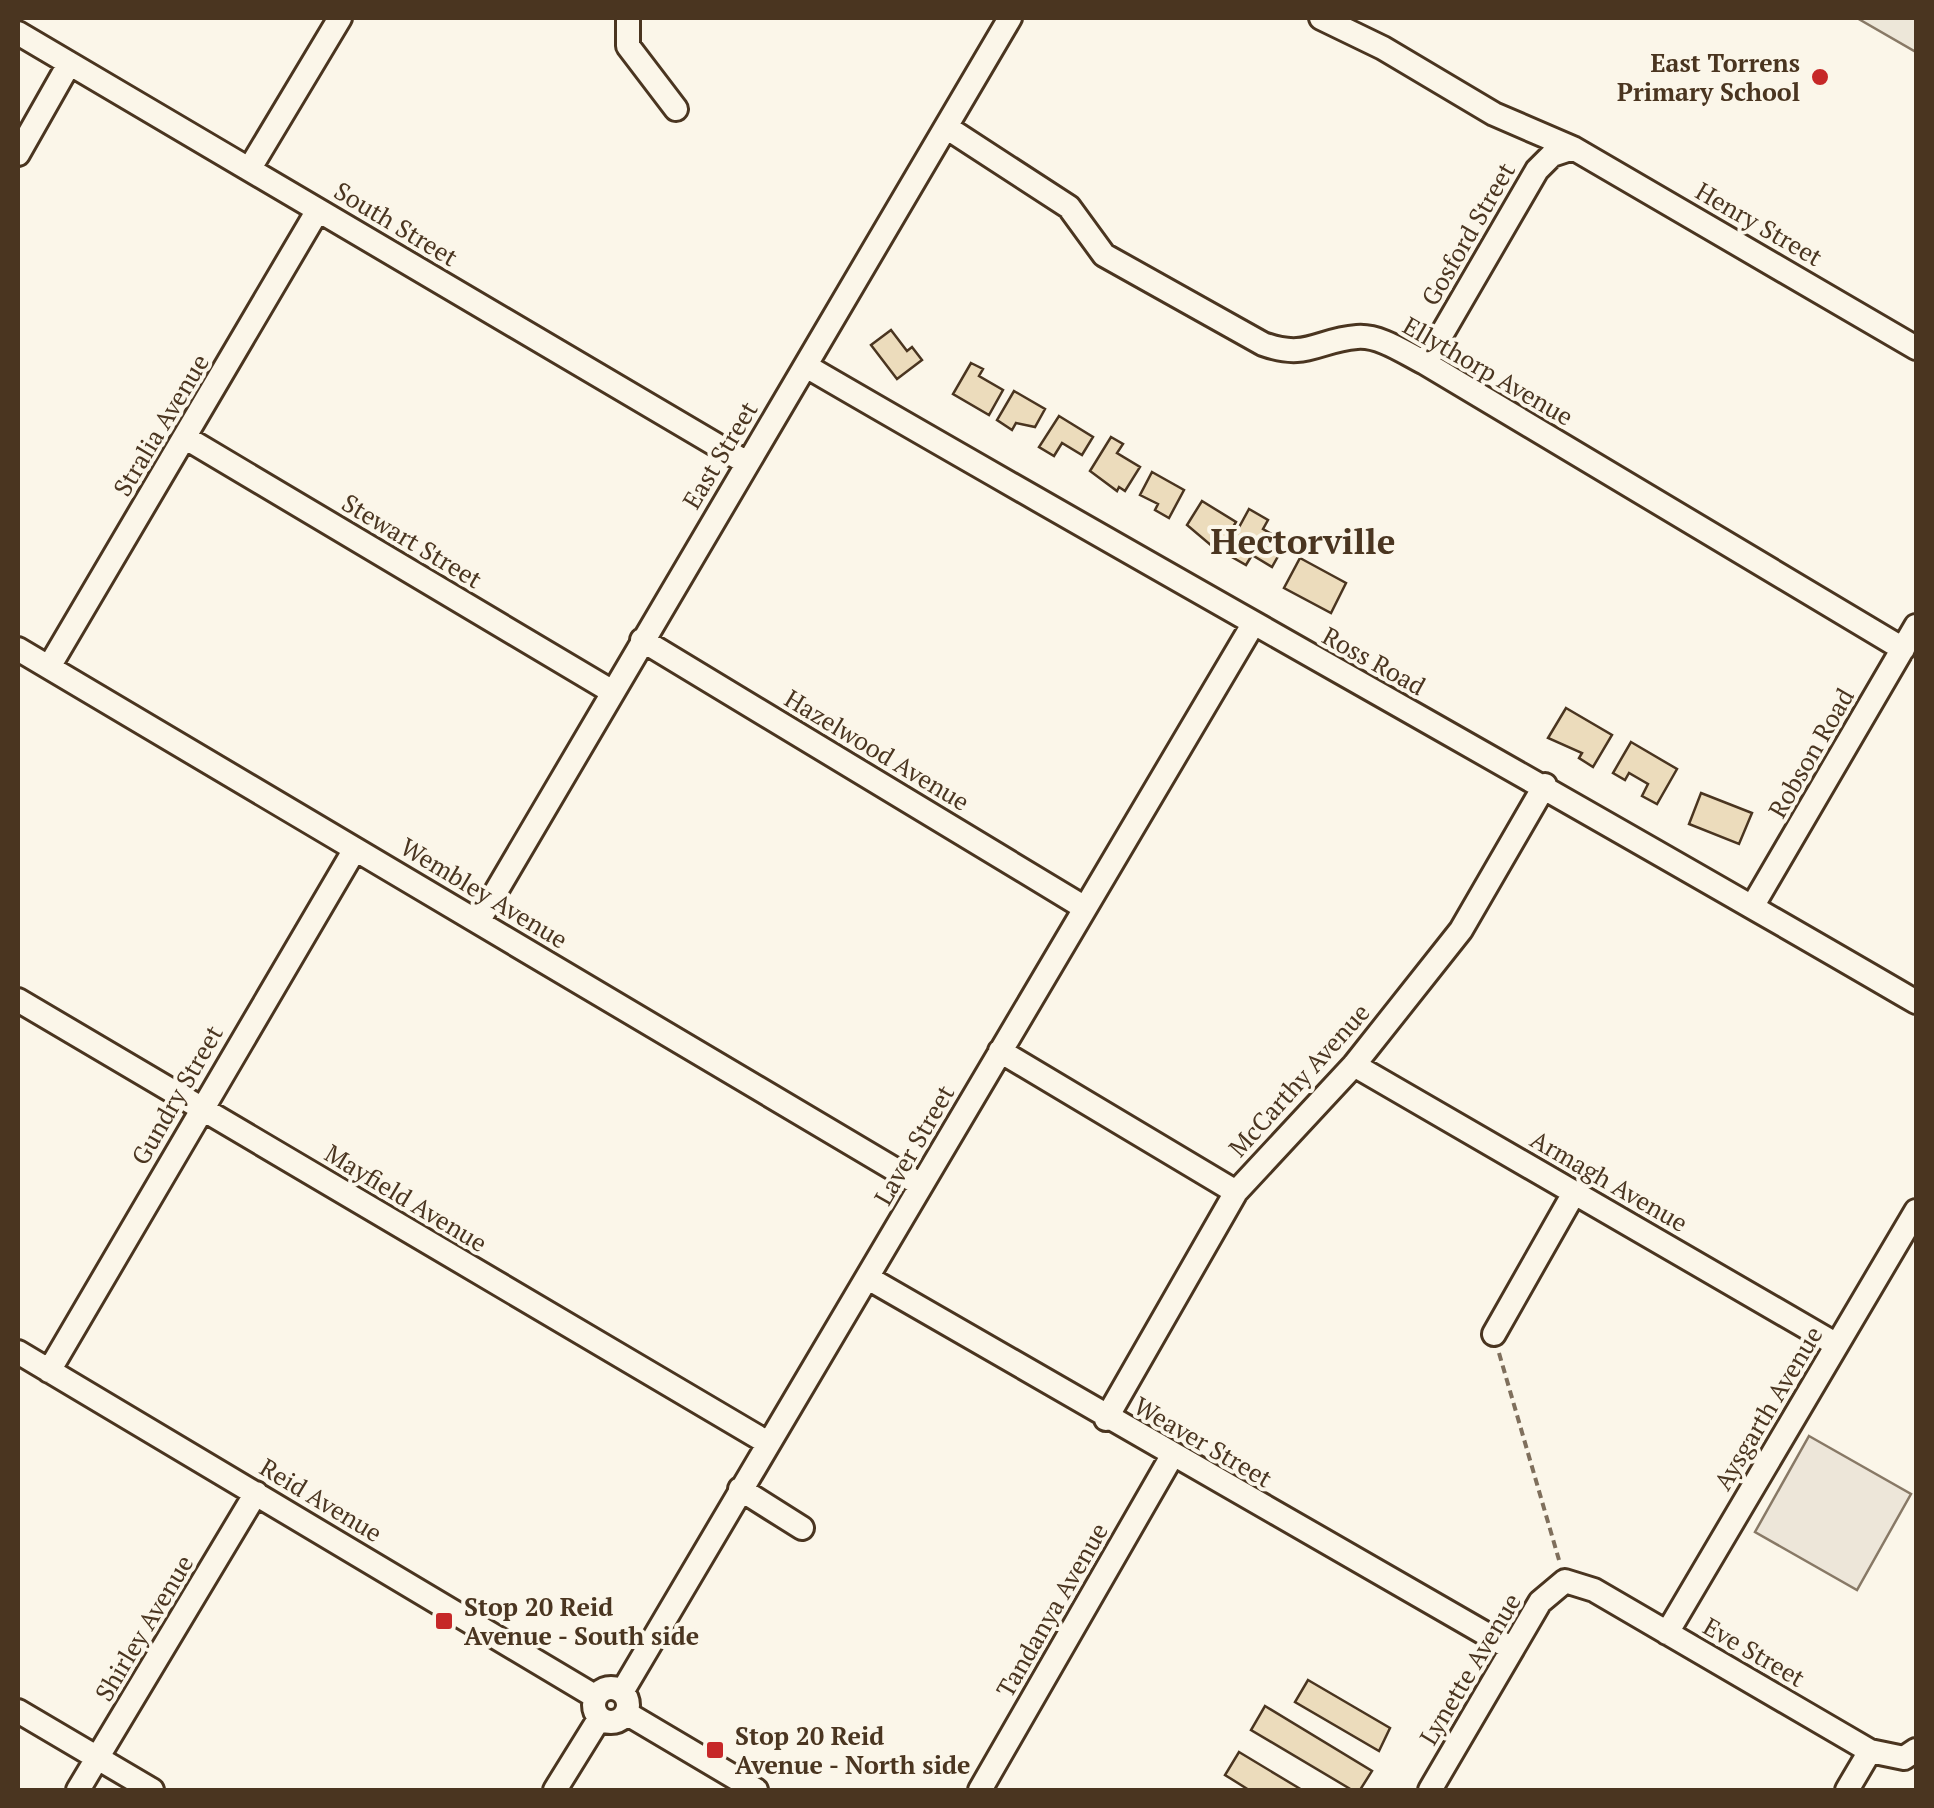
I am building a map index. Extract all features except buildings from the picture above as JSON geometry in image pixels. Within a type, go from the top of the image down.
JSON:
[{"type":"street","points":[[250,168],[340,18]]},
{"type":"street","points":[[628,18],[628,46],[676,109]]},
{"type":"street","name":"East Street","points":[[478,922],[610,691],[1010,18]]},
{"type":"street","name":"Henry Street","points":[[1320,18],[1494,114],[1573,148],[1916,348]]},
{"type":"street","name":"South Street","points":[[18,32],[747,463]]},
{"type":"street","points":[[18,154],[69,64]]},
{"type":"street","name":"Ellythorp Avenue","points":[[946,127],[1069,206],[1104,256],[1264,344],[1290,354],[1358,337],[1380,341],[1425,362],[1904,649]]},
{"type":"street","name":"Gosford Street","points":[[1425,362],[1536,170],[1552,156],[1573,148]]},
{"type":"street","name":"Stralia Avenue","points":[[48,667],[318,210]]},
{"type":"street","name":"Ross Road","points":[[806,366],[1252,626],[1545,785],[1916,1002]]},
{"type":"street","name":"Stewart Street","points":[[186,438],[610,691]]},
{"type":"street","name":"Laver Street","points":[[624,1702],[740,1489],[1252,626]]},
{"type":"street","name":"Robson Road","points":[[1752,906],[1916,626]]},
{"type":"street","name":"Hazelwood Avenue","points":[[642,640],[1085,908]]},
{"type":"street","name":"Wembley Avenue","points":[[18,649],[922,1185]]},
{"type":"street","name":"McCarthy Avenue","points":[[1106,1419],[1236,1192],[1354,1065],[1461,930],[1545,785]]},
{"type":"street","name":"Gundry Street","points":[[49,1370],[354,849]]},
{"type":"street","name":"Mayfield Avenue","points":[[18,1000],[768,1443]]},
{"type":"street","points":[[1000,1052],[1236,1192]]},
{"type":"street","name":"Armagh Avenue","points":[[1354,1065],[1838,1345]]},
{"type":"street","points":[[1494,1334],[1574,1193]]},
{"type":"street","name":"Aysgarth Avenue","points":[[1667,1633],[1916,1211]]},
{"type":"street","name":"Weaver Street","points":[[868,1278],[1106,1419],[1512,1650]]},
{"type":"street","name":"Reid Avenue","points":[[18,1352],[256,1493],[598,1708]]},
{"type":"street","name":"Tandanya Avenue","points":[[980,1790],[1172,1456]]},
{"type":"street","points":[[740,1489],[802,1528]]},
{"type":"street","name":"Shirley Avenue","points":[[78,1790],[256,1493]]},
{"type":"street","name":"Eve Street","points":[[1565,1581],[1594,1590],[1870,1751]]},
{"type":"street","name":"Lynette Avenue","points":[[1430,1790],[1540,1602],[1565,1581]]},
{"type":"street","points":[[555,1790],[605,1688],[756,1790]]},
{"type":"street","points":[[18,1711],[152,1790]]},
{"type":"street","points":[[1846,1790],[1870,1751],[1904,1758],[1916,1750]]},
{"type":"path","points":[[1494,1334],[1565,1581]]},
{"type":"shaded area","points":[[1857,18],[1916,18],[1916,52]]},
{"type":"shaded area","points":[[1809,1436],[1911,1494],[1857,1590],[1755,1532]]},
{"type":"place","name":"East Torrens Primary School","points":[[1820,77]]},
{"type":"place","name":"Stop 20 Reid Avenue - South side","points":[[444,1621]]},
{"type":"place","name":"Stop 20 Reid Avenue - North side","points":[[715,1750]]},
{"type":"district","name":"Hectorville","points":[[1303,542]]}]
